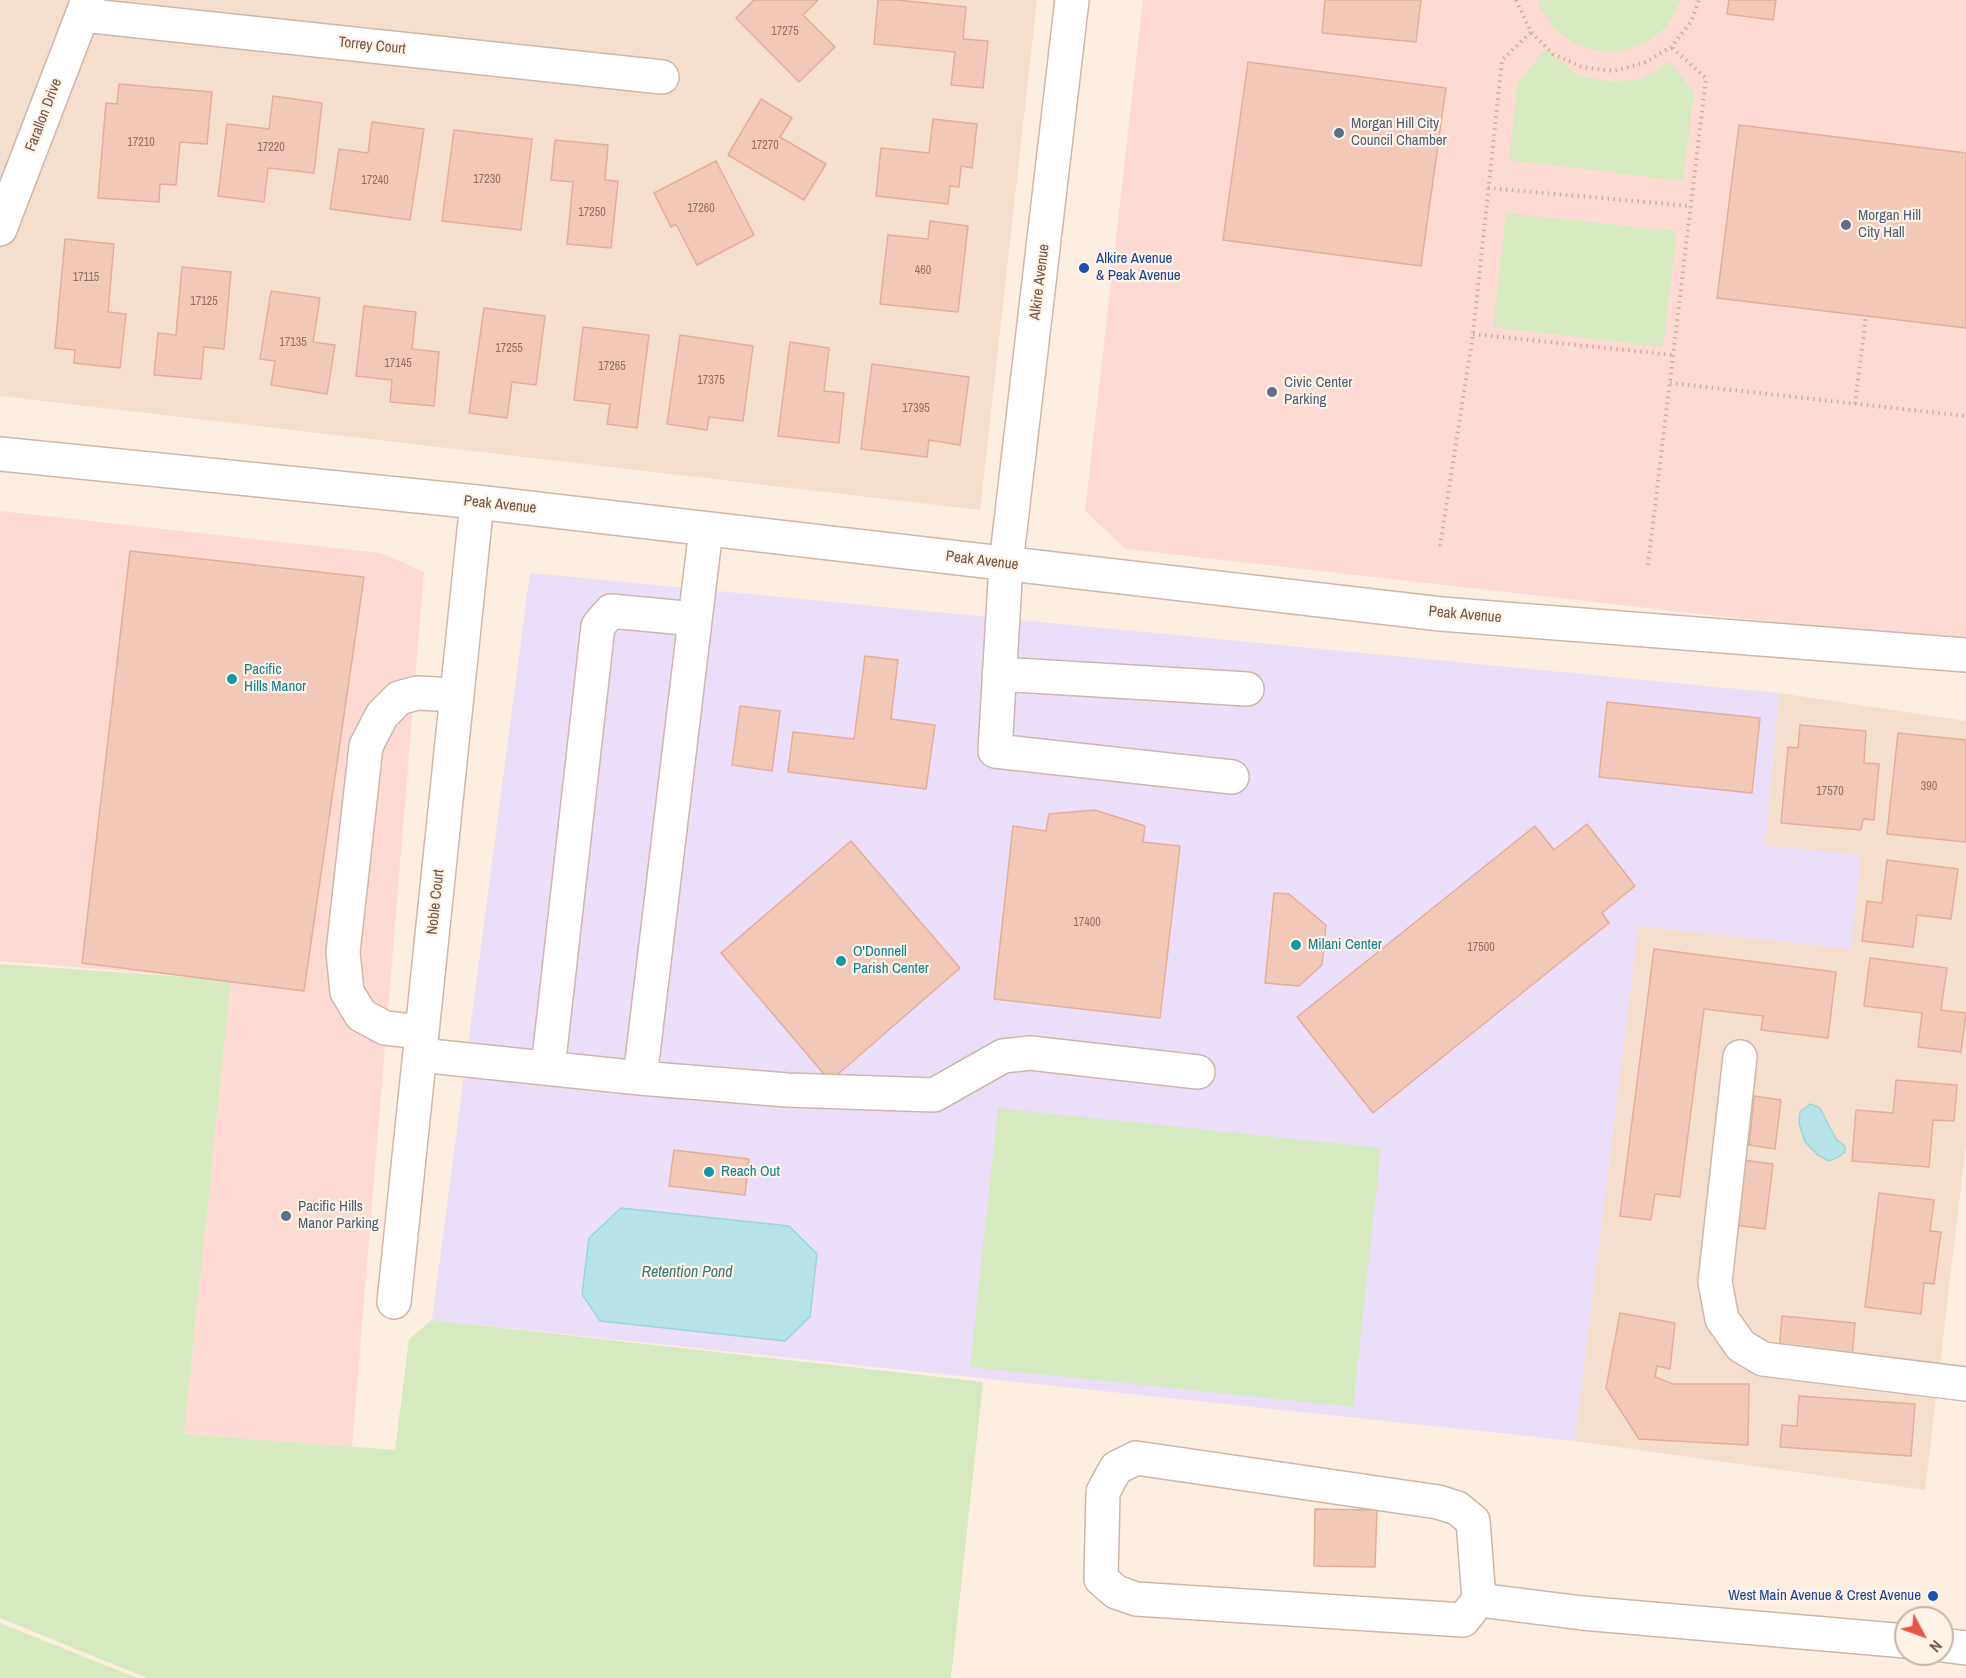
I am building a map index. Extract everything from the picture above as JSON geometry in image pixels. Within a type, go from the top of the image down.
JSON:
[{"type":"street","name":"Alkire Avenue","points":[[1072,0],[1006,564],[995,751],[1232,777]]},
{"type":"street","name":"Torrey Court","points":[[85,7],[662,77]]},
{"type":"street","name":"Farallon Drive","points":[[0,229],[85,7]]},
{"type":"street","name":"Peak Avenue","points":[[0,454],[477,502],[1441,614],[1966,655]]},
{"type":"street","name":"Noble Court","points":[[394,1302],[477,502]]},
{"type":"street","points":[[640,1078],[706,529]]},
{"type":"street","points":[[548,1068],[598,626],[611,611],[695,619]]},
{"type":"street","points":[[999,674],[1247,689]]},
{"type":"street","points":[[457,695],[417,693],[399,698],[382,715],[366,746],[343,952],[347,992],[361,1015],[385,1028],[421,1043],[548,1068],[787,1090],[934,1095],[1003,1056],[1030,1053],[1198,1072]]},
{"type":"street","points":[[1740,1057],[1715,1282],[1722,1319],[1741,1346],[1763,1359],[1966,1384]]},
{"type":"street","points":[[1136,1458],[1438,1502],[1456,1508],[1473,1521],[1479,1600],[1463,1620],[1136,1599],[1116,1592],[1101,1579],[1104,1492],[1116,1468],[1136,1458]]},
{"type":"street","points":[[1479,1600],[1582,1613],[1894,1640]]},
{"type":"path","points":[[1516,0],[1531,32],[1553,54],[1582,67],[1613,71],[1644,63],[1671,47],[1691,22],[1699,0]]},
{"type":"path","points":[[1440,546],[1473,334],[1502,60],[1531,32]]},
{"type":"path","points":[[1648,565],[1706,78],[1671,47]]},
{"type":"path","points":[[1488,188],[1690,206]]},
{"type":"path","points":[[1855,404],[1866,316]]},
{"type":"path","points":[[1473,334],[1673,355]]},
{"type":"path","points":[[1670,383],[1966,416]]},
{"type":"shaded area","points":[[0,0],[1037,0],[980,510],[0,396]]},
{"type":"shaded area","points":[[1143,0],[1966,0],[1966,644],[1126,549],[1085,511]]},
{"type":"shaded area","points":[[0,511],[381,553],[424,572],[352,1447],[184,1434],[231,980],[0,961]]},
{"type":"shaded area","points":[[530,573],[1779,693],[1765,845],[1861,855],[1851,949],[1638,926],[1575,1441],[432,1320]]},
{"type":"shaded area","points":[[1779,693],[1966,721],[1966,1145],[1925,1490],[1575,1441],[1638,926],[1851,949],[1765,845]]},
{"type":"green space","points":[[1538,0],[1681,0],[1667,26],[1647,42],[1623,51],[1597,51],[1573,43],[1553,27],[1539,6]]},
{"type":"green space","points":[[1545,49],[1579,76],[1612,82],[1642,79],[1669,61],[1694,92],[1683,181],[1509,160],[1517,84]]},
{"type":"green space","points":[[1506,213],[1677,231],[1663,347],[1493,327]]},
{"type":"green space","points":[[0,964],[231,980],[184,1434],[395,1450],[409,1339],[432,1320],[983,1382],[951,1678],[147,1678],[0,1618]]},
{"type":"green space","points":[[998,1108],[1381,1148],[1353,1407],[970,1367]]},
{"type":"green space","points":[[0,1623],[137,1678],[0,1678]]},
{"type":"water","points":[[1810,1104],[1820,1108],[1837,1140],[1845,1146],[1845,1152],[1829,1161],[1818,1155],[1805,1142],[1799,1123],[1800,1112]]},
{"type":"water","name":"Retention Pond","points":[[621,1208],[789,1226],[817,1254],[810,1317],[785,1341],[600,1321],[582,1294],[589,1238]]},
{"type":"building","points":[[754,0],[818,0],[803,15],[835,47],[799,82],[736,18]]},
{"type":"building","points":[[878,0],[966,7],[963,39],[988,41],[983,88],[951,85],[955,52],[874,44]]},
{"type":"building","points":[[1325,0],[1421,0],[1416,42],[1322,33]]},
{"type":"building","points":[[1729,0],[1776,0],[1773,20],[1727,14]]},
{"type":"building","name":"Morgan Hill City Council Chamber","points":[[1248,62],[1446,88],[1421,266],[1223,240]]},
{"type":"building","points":[[119,84],[212,92],[207,144],[180,142],[176,185],[160,184],[159,202],[98,198],[106,103],[117,104]]},
{"type":"building","points":[[273,96],[322,103],[314,173],[268,168],[264,202],[218,196],[227,124],[269,129]]},
{"type":"building","points":[[761,99],[792,118],[780,137],[826,164],[804,200],[728,155]]},
{"type":"building","points":[[933,119],[977,124],[972,168],[961,166],[959,187],[950,186],[948,204],[876,196],[881,148],[929,153]]},
{"type":"building","points":[[372,122],[424,129],[410,220],[330,209],[339,149],[368,153]]},
{"type":"building","name":"Morgan Hill City Hall","points":[[1739,125],[1966,153],[1966,328],[1717,298]]},
{"type":"building","points":[[454,130],[532,139],[521,230],[442,221]]},
{"type":"building","points":[[555,140],[608,145],[605,180],[618,181],[611,248],[567,244],[573,182],[551,180]]},
{"type":"building","points":[[716,161],[754,235],[697,265],[676,224],[671,227],[654,193]]},
{"type":"building","points":[[930,221],[968,226],[958,312],[880,304],[888,235],[928,239]]},
{"type":"building","points":[[65,239],[114,244],[108,312],[126,314],[120,368],[74,363],[75,350],[55,348]]},
{"type":"building","points":[[182,267],[231,272],[224,349],[204,347],[201,379],[154,375],[158,333],[176,335]]},
{"type":"building","points":[[271,291],[320,298],[313,342],[335,345],[327,394],[271,385],[275,361],[260,359]]},
{"type":"building","points":[[364,306],[416,312],[412,349],[439,352],[434,406],[390,402],[392,380],[356,376]]},
{"type":"building","points":[[484,308],[545,316],[536,385],[512,382],[507,418],[469,413]]},
{"type":"building","points":[[583,327],[649,335],[637,428],[607,424],[610,404],[574,400]]},
{"type":"building","points":[[680,335],[753,346],[743,421],[709,417],[707,430],[667,424]]},
{"type":"building","points":[[790,342],[829,348],[824,391],[844,393],[839,443],[778,436]]},
{"type":"building","points":[[872,364],[969,377],[960,445],[929,440],[927,457],[861,449]]},
{"type":"building","name":"Pacific Hills Manor","points":[[130,551],[364,577],[304,991],[82,963]]},
{"type":"building","points":[[865,656],[898,660],[891,719],[935,725],[926,789],[788,772],[793,732],[854,739]]},
{"type":"building","points":[[1607,702],[1760,718],[1752,793],[1599,777]]},
{"type":"building","points":[[740,706],[780,711],[772,771],[732,765]]},
{"type":"building","points":[[1800,725],[1866,731],[1864,763],[1879,764],[1874,820],[1863,819],[1861,830],[1781,823],[1788,747],[1798,748]]},
{"type":"building","points":[[1898,733],[1966,740],[1966,842],[1887,834]]},
{"type":"building","points":[[1095,810],[1145,826],[1143,842],[1180,846],[1160,1018],[994,999],[1013,826],[1046,831],[1049,814]]},
{"type":"building","points":[[1587,824],[1635,886],[1602,913],[1609,923],[1373,1113],[1297,1017],[1535,826],[1554,850]]},
{"type":"building","name":"O'Donnell Parish Center","points":[[851,841],[960,968],[830,1081],[721,953]]},
{"type":"building","points":[[1887,860],[1958,869],[1951,919],[1917,915],[1913,947],[1862,941],[1867,901],[1882,903]]},
{"type":"building","name":"Milani Center","points":[[1274,893],[1289,894],[1326,925],[1322,965],[1299,986],[1265,983]]},
{"type":"building","points":[[1654,949],[1836,972],[1828,1038],[1761,1030],[1763,1016],[1704,1009],[1680,1197],[1655,1194],[1651,1220],[1620,1216]]},
{"type":"building","points":[[1870,958],[1947,968],[1941,1010],[1966,1013],[1961,1052],[1918,1047],[1922,1013],[1864,1006]]},
{"type":"building","points":[[1896,1080],[1957,1085],[1954,1121],[1933,1120],[1929,1167],[1852,1161],[1856,1110],[1893,1113]]},
{"type":"building","points":[[1754,1096],[1781,1100],[1775,1149],[1749,1145]]},
{"type":"building","name":"Reach Out","points":[[674,1150],[749,1159],[745,1195],[669,1186]]},
{"type":"building","points":[[1743,1160],[1773,1164],[1765,1229],[1735,1225]]},
{"type":"building","points":[[1879,1193],[1934,1200],[1930,1231],[1941,1232],[1934,1284],[1924,1283],[1921,1314],[1865,1307]]},
{"type":"building","points":[[1620,1313],[1675,1323],[1670,1369],[1657,1366],[1655,1377],[1673,1384],[1749,1384],[1748,1445],[1639,1439],[1606,1388]]},
{"type":"building","points":[[1782,1316],[1855,1323],[1852,1358],[1779,1351]]},
{"type":"building","points":[[1799,1396],[1915,1404],[1911,1456],[1780,1447],[1782,1425],[1797,1426]]},
{"type":"building","points":[[1315,1509],[1377,1510],[1375,1567],[1314,1566]]},
{"type":"place","name":"Morgan Hill City Council Chamber","points":[[1339,133]]},
{"type":"place","name":"Morgan Hill City Hall","points":[[1846,225]]},
{"type":"place","name":"Alkire Avenue & Peak Avenue","points":[[1084,268]]},
{"type":"place","name":"Civic Center Parking","points":[[1272,392]]},
{"type":"place","name":"Pacific Hills Manor","points":[[232,679]]},
{"type":"place","name":"Milani Center","points":[[1296,945]]},
{"type":"place","name":"O'Donnell Parish Center","points":[[841,961]]},
{"type":"place","name":"Reach Out","points":[[709,1172]]},
{"type":"place","name":"Pacific Hills Manor Parking","points":[[286,1216]]},
{"type":"place","name":"West Main Avenue & Crest Avenue","points":[[1933,1596]]}]
